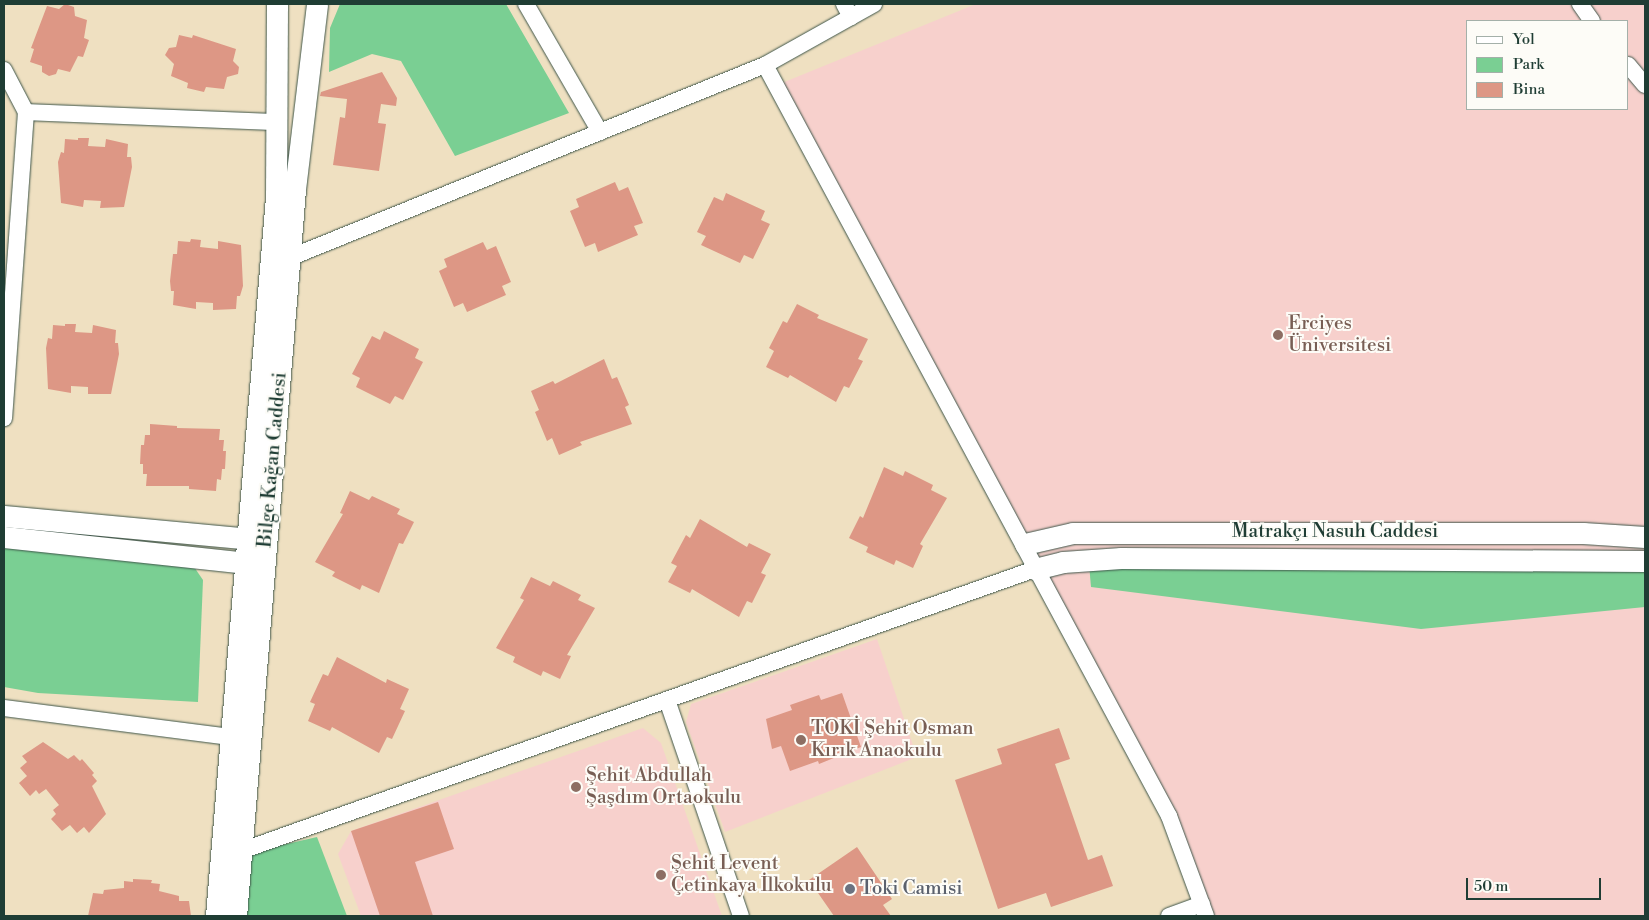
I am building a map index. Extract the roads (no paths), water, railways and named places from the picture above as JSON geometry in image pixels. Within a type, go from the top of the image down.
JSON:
[{"type":"street","name":"Bilge Kağan Caddesi","points":[[236,916],[241,851],[254,564],[276,197],[278,122],[277,4]]},
{"type":"street","name":"Bilge Kağan Caddesi","points":[[256,540],[317,4]]},
{"type":"street","points":[[526,4],[600,132]]},
{"type":"street","points":[[289,258],[765,65],[848,10],[874,4]]},
{"type":"street","points":[[1580,4],[1591,20]]},
{"type":"street","points":[[765,65],[1025,544],[1035,569],[1169,816],[1204,910],[1169,916]]},
{"type":"street","points":[[1629,66],[1645,85]]},
{"type":"street","points":[[4,70],[26,112],[4,418]]},
{"type":"street","points":[[26,112],[278,122]]},
{"type":"street","points":[[4,516],[256,540]]},
{"type":"street","name":"Matrakçı Nasuh Caddesi","points":[[1025,544],[1073,533],[1583,533],[1645,537]]},
{"type":"street","points":[[4,537],[254,564]]},
{"type":"street","name":"Matrakçı Nasuh Caddesi","points":[[1035,569],[1063,562],[1121,558],[1645,561]]},
{"type":"street","name":"Bilge Kağan Caddesi","points":[[216,916],[230,737],[254,564]]},
{"type":"street","points":[[241,851],[1035,569]]},
{"type":"street","points":[[667,700],[741,916]]},
{"type":"street","points":[[4,708],[230,737]]},
{"type":"place","name":"Erciyes Üniversitesi","points":[[1278,335]]},
{"type":"place","name":"TOKİ Şehit Osman Kırık Anaokulu","points":[[801,740]]},
{"type":"place","name":"Şehit Abdullah Şaşdım Ortaokulu","points":[[576,787]]},
{"type":"place","name":"Şehit Levent Çetinkaya İlkokulu","points":[[661,875]]},
{"type":"place","name":"Toki Camisi","points":[[850,889]]}]
